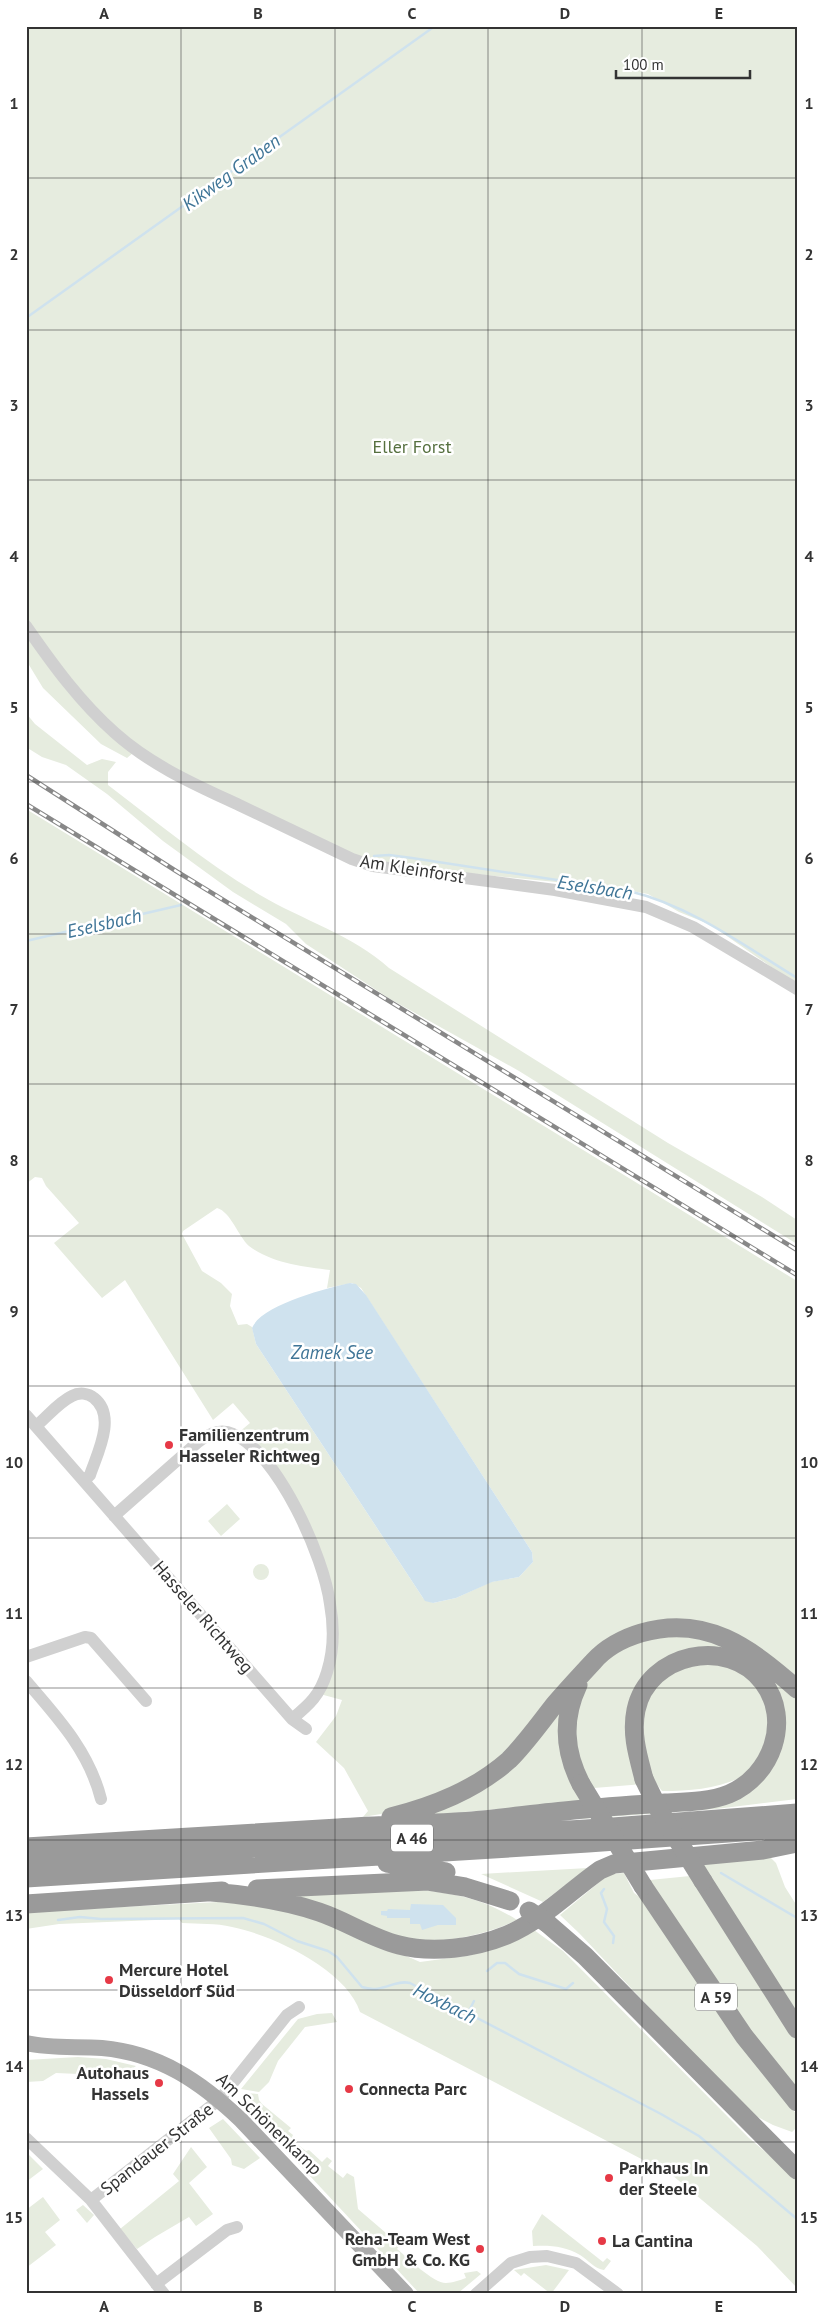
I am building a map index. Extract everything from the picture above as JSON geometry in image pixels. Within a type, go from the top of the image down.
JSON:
[{"type":"highway","points":[[351,1827],[431,1806],[457,1795],[487,1778],[509,1759],[593,1660],[608,1648],[629,1637],[656,1629],[690,1628],[706,1630],[732,1641],[762,1659],[797,1689]]},
{"type":"highway","points":[[26,1847],[472,1821],[582,1809],[701,1801],[729,1794],[743,1786],[760,1771],[775,1739],[777,1720],[771,1695],[762,1681],[748,1668],[729,1658],[708,1654],[688,1657],[668,1666],[652,1679],[643,1692],[636,1709],[634,1730],[637,1752],[644,1779],[659,1810],[797,2029]]},
{"type":"highway","name":"A 59","points":[[583,1674],[571,1698],[567,1716],[566,1734],[573,1769],[643,1886],[744,2036],[797,2102]]},
{"type":"highway","name":"A 46","points":[[26,1861],[576,1830],[797,1813]]},
{"type":"highway","name":"A 46","points":[[26,1878],[797,1828]]},
{"type":"highway","points":[[211,1892],[246,1894],[288,1902],[319,1912],[398,1945],[440,1949],[482,1943],[514,1932],[535,1919],[600,1870],[614,1864],[763,1850],[797,1843]]},
{"type":"highway","points":[[356,1857],[457,1875],[529,1911],[547,1923],[585,1956],[797,2170]]},
{"type":"highway","points":[[26,1904],[211,1892],[428,1882],[465,1887],[510,1901]]},
{"type":"main road","name":"Am Schönenkamp","points":[[30,2046],[105,2048],[137,2054],[160,2062],[190,2078],[220,2099],[406,2294]]},
{"type":"street","name":"Am Kleinforst","points":[[26,626],[53,665],[91,711],[117,735],[144,755],[186,781],[352,859],[374,866],[563,892],[646,907],[693,927],[797,989]]},
{"type":"street","name":"Hasseler Richtweg","points":[[84,1481],[90,1475],[104,1428],[104,1413],[97,1400],[87,1394],[74,1395],[31,1424],[84,1481],[292,1719],[306,1729]]},
{"type":"street","points":[[114,1516],[198,1442],[214,1432],[233,1434],[266,1462],[282,1482],[304,1526],[318,1559],[330,1602],[332,1652],[327,1672],[313,1701],[292,1719]]},
{"type":"street","points":[[26,1657],[85,1637],[91,1638],[146,1701]]},
{"type":"street","points":[[26,1681],[76,1740],[96,1778],[101,1798]]},
{"type":"street","name":"Spandauer Straße","points":[[92,2200],[220,2099],[287,2015],[300,2007]]},
{"type":"street","points":[[26,2138],[92,2200],[160,2289],[227,2230],[237,2228]]},
{"type":"street","points":[[476,2294],[505,2267],[524,2259],[547,2256],[576,2263],[618,2294]]},
{"type":"green space","name":"Eller Forst","points":[[26,26],[797,26],[797,985],[711,925],[679,912],[648,894],[616,888],[373,864],[175,773],[92,710],[26,622]]},
{"type":"green space","points":[[26,633],[133,753],[127,758],[101,744],[43,688],[26,660]]},
{"type":"green space","points":[[26,713],[35,724],[87,765],[102,759],[116,762],[108,772],[108,785],[220,870],[276,904],[360,946],[389,968],[668,1143],[762,1197],[797,1220],[797,1244],[519,1071],[390,999],[306,944],[286,924],[233,892],[163,841],[107,794],[66,765],[42,757],[26,747]]},
{"type":"green space","points":[[26,809],[797,1281],[797,1799],[716,1809],[581,1819],[581,1814],[714,1805],[742,1777],[712,1787],[683,1790],[662,1791],[656,1783],[594,1788],[578,1802],[420,1816],[387,1813],[363,1817],[368,1811],[344,1768],[316,1742],[336,1716],[342,1700],[320,1694],[334,1629],[304,1521],[238,1433],[250,1423],[233,1403],[213,1420],[125,1280],[102,1298],[54,1243],[79,1223],[46,1186],[42,1178],[35,1177],[26,1184]],"holes":[[[217,1208],[222,1210],[245,1242],[258,1252],[288,1263],[330,1270],[327,1288],[352,1283],[361,1288],[532,1552],[533,1562],[519,1577],[491,1582],[456,1598],[433,1603],[423,1598],[256,1344],[252,1327],[247,1324],[238,1325],[230,1306],[232,1294],[221,1283],[202,1271],[182,1234],[183,1231]]]},
{"type":"green space","points":[[227,1504],[240,1519],[221,1536],[208,1521]]},
{"type":"green space","points":[[261,1564],[269,1572],[261,1580],[253,1572]]},
{"type":"green space","points":[[769,1856],[776,1863],[785,1887],[797,1906],[797,2016],[701,1861]]},
{"type":"green space","points":[[588,1868],[543,1902],[481,1874]]},
{"type":"green space","points":[[624,1873],[634,1893],[649,1904],[744,2046],[797,2115],[797,2127],[792,2132],[748,2112],[560,1915],[609,1874]]},
{"type":"green space","points":[[690,1876],[797,2041],[797,2093],[711,1978],[650,1880]]},
{"type":"green space","points":[[406,1888],[450,1894],[477,1901],[517,1920],[474,1935],[440,1941],[409,1941],[368,1929],[285,1896]]},
{"type":"green space","points":[[218,1902],[261,1904],[338,1926],[420,1962],[472,1955],[534,1930],[563,1951],[749,2138],[797,2179],[797,2288],[757,2246],[672,2175],[360,2012],[352,1997],[340,1982],[325,1969],[287,1946],[249,1931],[220,1925],[182,1923],[179,1919],[59,1924],[26,1929],[26,1912]]},
{"type":"green space","points":[[332,2013],[337,2022],[305,2027],[278,2061],[269,2082],[259,2092],[241,2089],[298,2019],[317,2014]]},
{"type":"green space","points":[[78,2057],[106,2059],[136,2066],[124,2076],[56,2073],[43,2081],[26,2082],[26,2060]]},
{"type":"green space","points":[[245,2093],[258,2094],[262,2104],[291,2128],[288,2131],[293,2135],[291,2139],[306,2151],[309,2150],[322,2162],[327,2157],[332,2161],[328,2166],[343,2178],[347,2173],[354,2177],[358,2209],[400,2245],[397,2249],[434,2279],[446,2283],[466,2278],[464,2273],[477,2271],[481,2274],[457,2294],[420,2294],[240,2101]]},
{"type":"green space","points":[[223,2119],[260,2158],[244,2169],[232,2165],[231,2159],[209,2128]]},
{"type":"green space","points":[[191,2147],[207,2167],[189,2183],[213,2214],[196,2226],[189,2217],[137,2249],[120,2229],[179,2181],[173,2174]]},
{"type":"green space","points":[[26,2152],[43,2169],[26,2182]]},
{"type":"green space","points":[[43,2197],[60,2220],[45,2232],[56,2245],[26,2268],[26,2210]]},
{"type":"green space","points":[[83,2205],[94,2215],[87,2223],[76,2210]]},
{"type":"green space","points":[[542,2214],[603,2262],[607,2258],[611,2261],[604,2270],[569,2250],[551,2246],[533,2246],[532,2231]]},
{"type":"green space","points":[[546,2265],[569,2270],[551,2294],[524,2273],[521,2276],[514,2270]]},
{"type":"water","name":"Zamek See","points":[[350,1283],[356,1284],[366,1295],[532,1552],[533,1562],[519,1577],[492,1582],[456,1598],[433,1603],[425,1601],[256,1344],[252,1328],[268,1312],[296,1299]]},
{"type":"water","points":[[411,1904],[443,1905],[456,1918],[456,1925],[438,1925],[422,1930],[420,1924],[410,1924],[410,1918],[387,1918],[387,1916],[381,1915],[381,1911],[387,1911],[388,1909],[410,1910]]},
{"type":"waterway","name":"Kikweg Graben","points":[[26,318],[435,26]]},
{"type":"waterway","name":"Eselsbach","points":[[374,856],[389,855],[412,858],[629,891],[674,906],[695,916],[797,978]]},
{"type":"waterway","name":"Eselsbach","points":[[26,941],[181,905]]},
{"type":"waterway","points":[[721,1873],[797,1918]]},
{"type":"waterway","points":[[604,1889],[601,1893],[607,1909],[604,1922],[614,1936],[613,1943]]},
{"type":"waterway","name":"Hoxbach","points":[[58,1920],[80,1917],[101,1919],[243,1918],[264,1924],[297,1941],[328,1951],[337,1957],[362,1987],[376,1989],[404,1982],[410,1983],[661,2114],[699,2136],[797,2219]]},
{"type":"waterway","points":[[487,1971],[497,1963],[505,1963],[519,1974],[566,1989],[573,1983]]},
{"type":"waterway","points":[[468,2013],[474,2001]]},
{"type":"railway","points":[[26,775],[176,871],[797,1250]]},
{"type":"railway","points":[[26,804],[797,1275]]},
{"type":"place","name":"Familienzentrum Hasseler Richtweg","points":[[169,1445]]},
{"type":"place","name":"Mercure Hotel Düsseldorf Süd","points":[[109,1980]]},
{"type":"place","name":"Autohaus Hassels","points":[[159,2083]]},
{"type":"place","name":"Connecta Parc","points":[[349,2089]]},
{"type":"place","name":"Parkhaus In der Steele","points":[[609,2178]]},
{"type":"place","name":"La Cantina","points":[[602,2241]]},
{"type":"place","name":"Reha-Team West GmbH & Co. KG","points":[[480,2249]]}]
